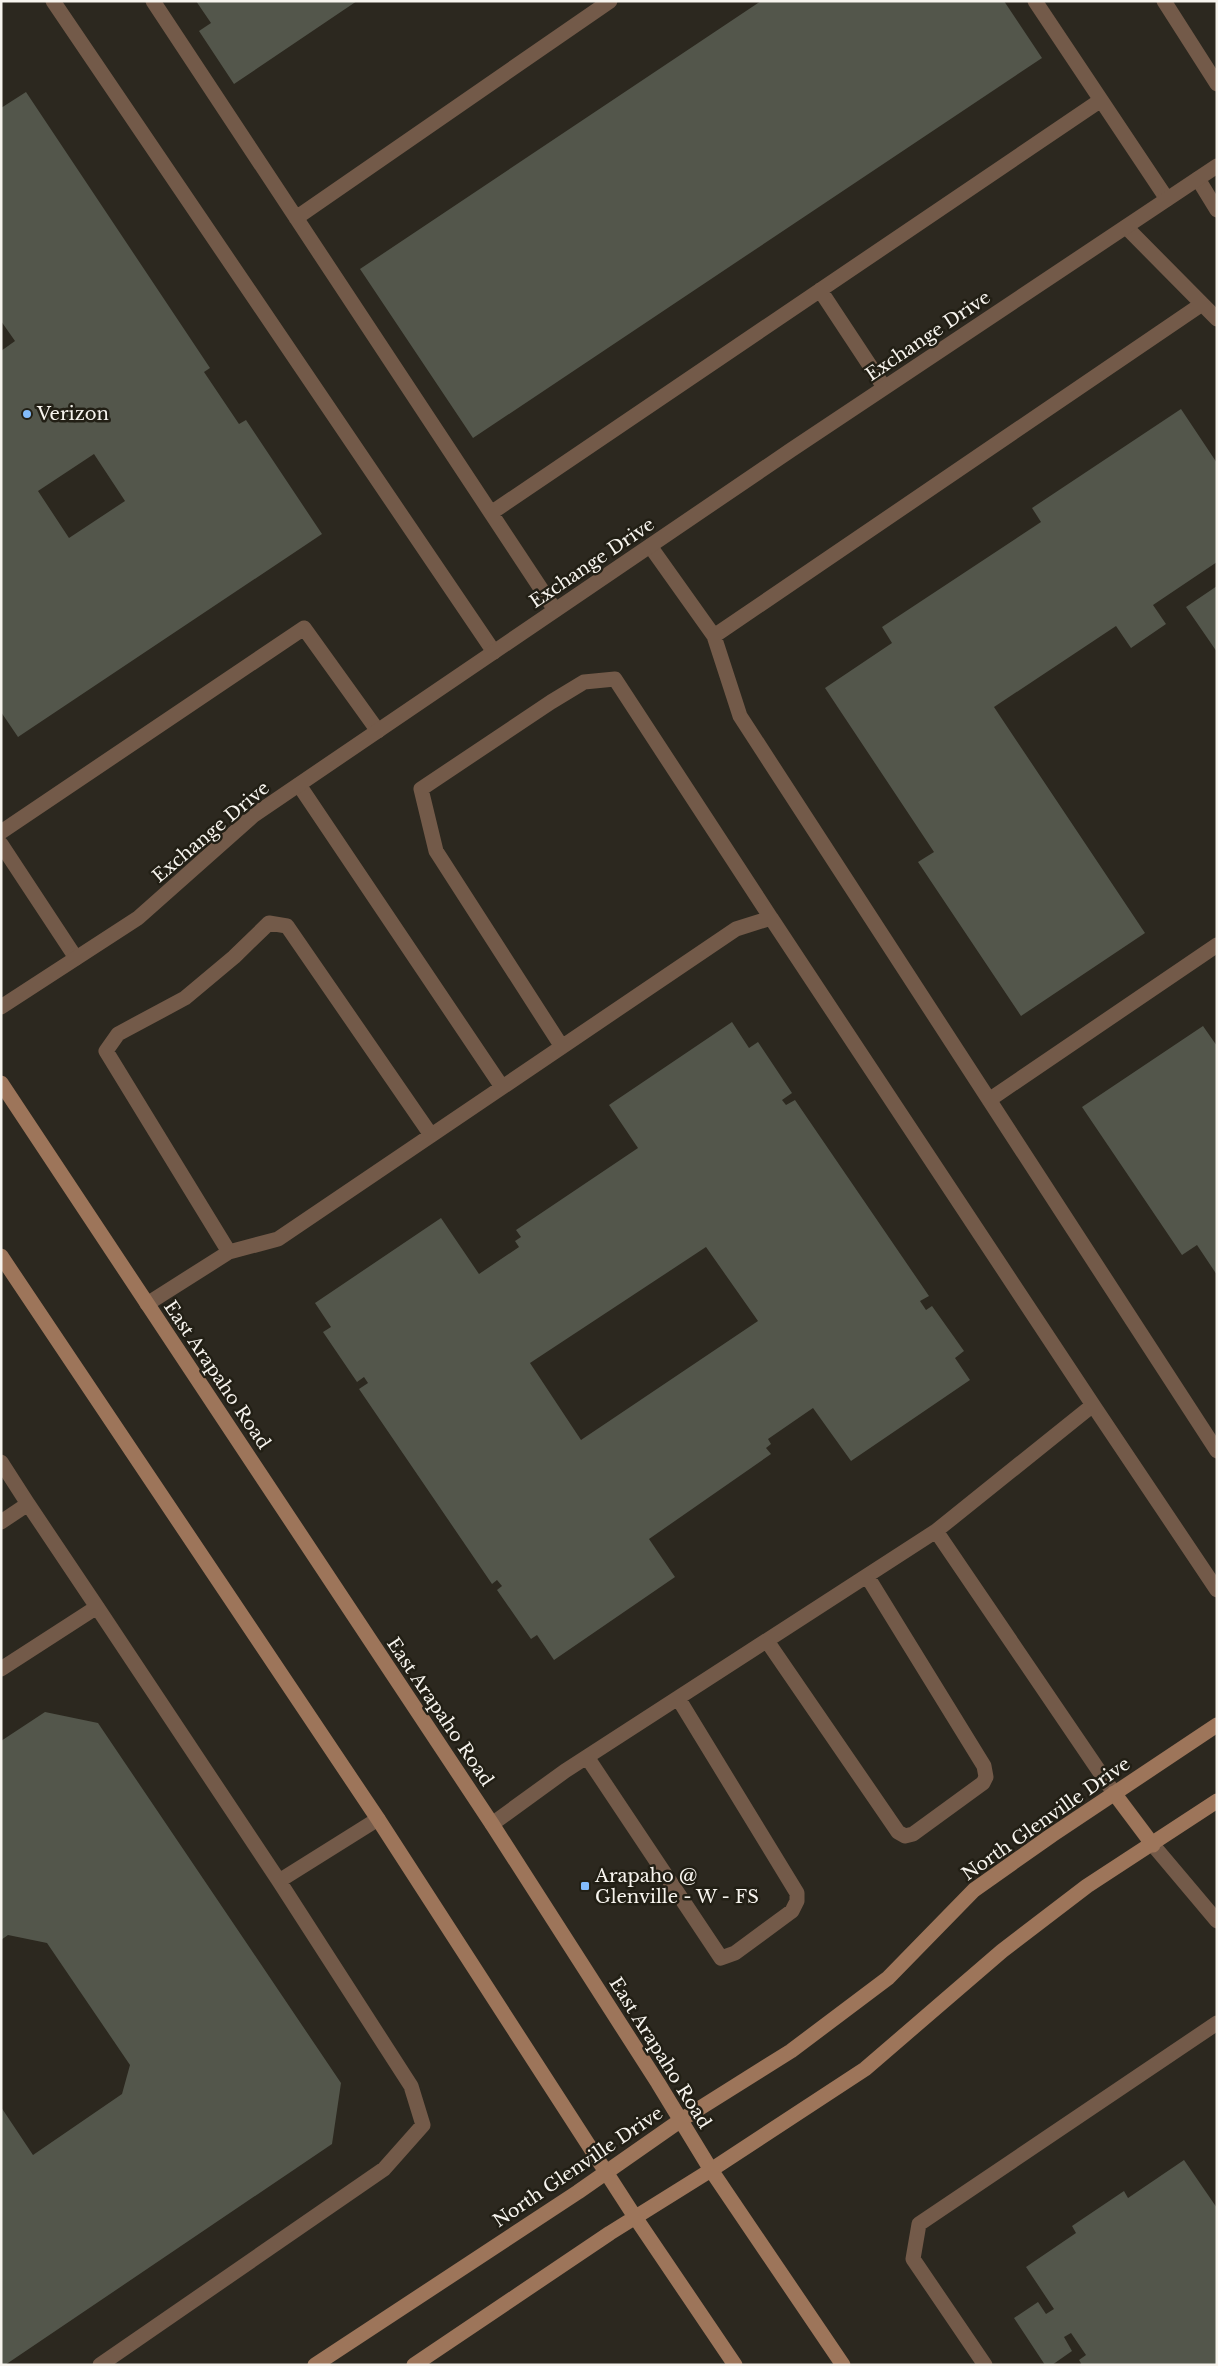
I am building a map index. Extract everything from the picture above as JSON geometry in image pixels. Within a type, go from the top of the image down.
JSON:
[{"type":"main road","name":"East Arapaho Road","points":[[1,1083],[492,1824],[711,2170],[843,2365]]},
{"type":"main road","points":[[1,1256],[378,1819],[635,2216],[735,2365]]},
{"type":"main road","name":"North Glenville Drive","points":[[315,2365],[608,2172],[681,2120],[791,2051],[888,1978],[974,1890],[1114,1793],[1217,1725]]},
{"type":"main road","points":[[1114,1793],[1153,1844]]},
{"type":"main road","points":[[414,2365],[635,2216],[711,2170],[865,2069],[1002,1951],[1087,1886],[1217,1801]]},
{"type":"street","points":[[53,1],[494,652]]},
{"type":"street","points":[[153,1],[555,610]]},
{"type":"street","points":[[296,218],[610,1]]},
{"type":"street","points":[[1035,1],[1167,199]]},
{"type":"street","points":[[1164,1],[1217,84]]},
{"type":"street","points":[[491,513],[1101,100]]},
{"type":"street","name":"Exchange Drive","points":[[1,1007],[138,918],[254,815],[884,388],[1217,166]]},
{"type":"street","points":[[1198,179],[1217,210]]},
{"type":"street","points":[[1126,227],[1217,319]]},
{"type":"street","points":[[820,290],[884,388]]},
{"type":"street","points":[[714,636],[1202,304]]},
{"type":"street","points":[[650,546],[714,636],[740,716],[1217,1451]]},
{"type":"street","points":[[1,832],[304,628],[378,731]]},
{"type":"street","points":[[562,1047],[436,850],[421,789],[584,682],[615,679],[771,918],[1217,1590]]},
{"type":"street","points":[[299,785],[502,1087]]},
{"type":"street","points":[[1,844],[76,958]]},
{"type":"street","points":[[148,1304],[229,1252],[278,1239],[736,929],[771,918]]},
{"type":"street","points":[[229,1252],[106,1051],[118,1034],[185,998],[234,957],[269,923],[287,926],[431,1135]]},
{"type":"street","points":[[989,1100],[1217,945]]},
{"type":"street","points":[[492,1824],[586,1757],[936,1532],[1093,1405]]},
{"type":"street","points":[[1,1462],[279,1881],[411,2086],[423,2126],[384,2169],[100,2365]]},
{"type":"street","points":[[1,1522],[28,1504]]},
{"type":"street","points":[[936,1532],[1114,1793]]},
{"type":"street","points":[[767,1641],[898,1832],[905,1836],[913,1834],[983,1783],[986,1777],[984,1766],[867,1576]]},
{"type":"street","points":[[1,1670],[97,1607]]},
{"type":"street","points":[[586,1757],[721,1958],[735,1953],[792,1911],[797,1901],[797,1893],[678,1698]]},
{"type":"street","points":[[279,1881],[378,1819]]},
{"type":"street","points":[[1153,1844],[1217,1921]]},
{"type":"street","points":[[985,2365],[913,2259],[919,2224],[1217,2023]]},
{"type":"building","points":[[196,1],[357,1],[234,84],[199,31],[211,23]]},
{"type":"building","points":[[761,1],[1004,1],[1042,58],[473,438],[360,269]]},
{"type":"building","points":[[26,92],[210,368],[204,372],[239,424],[246,420],[322,534],[18,737],[1,712],[1,351],[15,341],[1,321],[1,108]],"holes":[[[94,454],[125,501],[69,538],[38,491]]]},
{"type":"building","points":[[1181,409],[1217,463],[1217,562],[1153,605],[1166,624],[1131,648],[1116,626],[994,707],[1145,933],[1021,1016],[918,862],[934,852],[825,688],[892,643],[882,627],[1041,522],[1032,508]]},
{"type":"building","points":[[1217,586],[1217,652],[1186,607]]},
{"type":"building","points":[[732,1022],[749,1048],[758,1042],[792,1093],[782,1100],[786,1105],[795,1100],[929,1296],[920,1301],[926,1310],[932,1306],[964,1351],[955,1358],[970,1380],[851,1461],[813,1408],[768,1439],[771,1444],[766,1448],[771,1454],[649,1539],[675,1577],[554,1660],[537,1635],[531,1639],[497,1590],[502,1586],[497,1580],[492,1584],[359,1389],[368,1383],[364,1377],[357,1382],[323,1332],[331,1327],[315,1303],[441,1218],[479,1274],[519,1247],[515,1241],[521,1237],[516,1230],[638,1148],[609,1105]],"holes":[[[706,1247],[758,1321],[581,1440],[530,1363]]]},
{"type":"building","points":[[1203,1026],[1217,1046],[1217,1275],[1197,1245],[1182,1255],[1082,1107]]},
{"type":"building","points":[[45,1712],[98,1723],[341,2083],[332,2144],[5,2365],[1,2365],[1,2107],[33,2155],[122,2094],[130,2065],[47,1943],[8,1935],[1,1940],[1,1741]]},
{"type":"building","points":[[1184,2160],[1217,2208],[1217,2365],[1082,2365],[1079,2360],[1086,2355],[1071,2333],[1064,2337],[1072,2351],[1052,2365],[1045,2365],[1014,2318],[1038,2302],[1046,2314],[1054,2309],[1026,2267],[1076,2233],[1072,2226],[1124,2191],[1128,2198]]},
{"type":"place","name":"Verizon","points":[[27,414]]},
{"type":"place","name":"Arapaho @ Glenville - W - FS","points":[[585,1886]]}]
